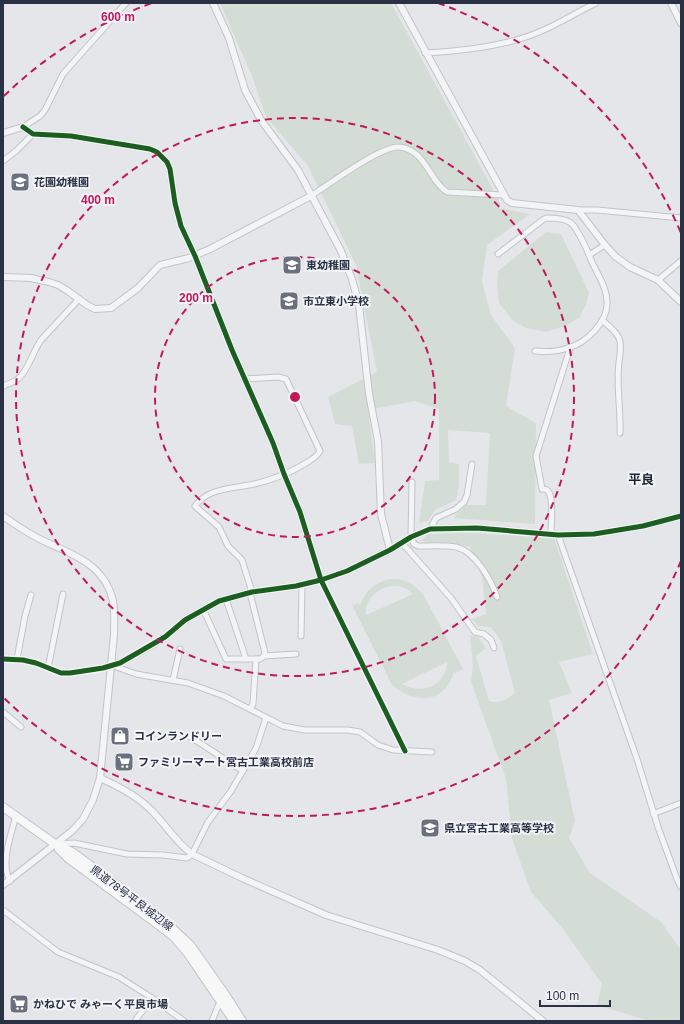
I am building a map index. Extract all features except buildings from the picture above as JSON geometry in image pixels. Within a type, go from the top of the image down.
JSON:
[{"type":"main road","name":"県道78号平良城辺線","points":[[3,806],[55,844],[68,858],[173,936],[242,1021]]},
{"type":"main road","name":"県道78号平良城辺線","points":[[222,996],[234,1021]]},
{"type":"street","points":[[3,133],[23,127],[40,116],[45,110],[63,74],[126,3]]},
{"type":"street","points":[[213,3],[229,38],[240,75],[251,102],[261,120],[298,170],[341,251],[356,292],[362,326],[369,394],[378,441],[381,514],[390,550]]},
{"type":"street","points":[[399,3],[503,195],[512,203],[681,218]]},
{"type":"street","points":[[426,53],[489,45],[528,36],[596,3]]},
{"type":"street","points":[[671,3],[681,23]]},
{"type":"street","points":[[23,127],[33,134],[71,136],[137,146],[157,152],[167,162],[170,170],[175,203],[181,226],[195,256],[244,379],[267,429],[300,512],[321,580],[405,751]]},
{"type":"street","points":[[3,161],[16,151],[33,134]]},
{"type":"street","points":[[3,277],[30,278],[49,282],[58,285],[95,309],[111,308],[138,288],[160,265],[195,256],[228,241],[311,196],[367,159],[391,148],[405,148],[415,153],[421,159],[441,188],[447,192],[503,195]]},
{"type":"street","points":[[559,219],[562,208]]},
{"type":"street","points":[[578,210],[616,257],[630,267],[658,280],[681,302]]},
{"type":"street","points":[[498,254],[544,219],[559,219],[571,223],[589,255],[606,297],[607,308],[602,320],[592,334],[570,348],[548,352],[535,351]]},
{"type":"street","points":[[589,255],[605,245]]},
{"type":"street","points":[[658,280],[681,261]]},
{"type":"street","points":[[3,386],[17,380],[21,376],[35,347],[79,299]]},
{"type":"street","points":[[602,320],[610,326],[621,342],[618,374],[621,416],[620,433]]},
{"type":"street","points":[[551,534],[552,504],[550,493],[542,488],[536,456],[570,348]]},
{"type":"street","points":[[244,379],[278,376],[286,379],[320,451],[318,455],[297,469],[254,484],[214,492],[199,500],[195,506],[219,527],[228,546],[242,560],[251,593],[264,656]]},
{"type":"street","points":[[430,529],[436,518],[456,509],[464,502],[472,464]]},
{"type":"street","points":[[412,482],[411,537],[414,544],[418,546],[455,547],[463,549],[470,554],[486,574],[497,597]]},
{"type":"street","points":[[3,516],[34,536],[87,562],[100,574],[109,588],[114,606],[114,635],[108,682],[100,778],[93,800],[83,819],[72,831],[3,886]]},
{"type":"street","points":[[3,659],[17,659],[36,663],[61,672],[70,673],[103,668],[120,663],[154,644],[185,620],[219,601],[251,593],[321,580],[348,571],[390,550],[411,537],[430,529],[477,528],[558,535],[608,533],[681,516]]},
{"type":"street","points":[[558,535],[632,744],[653,814],[681,887]]},
{"type":"street","points":[[402,543],[451,598],[475,632],[484,634],[491,640],[494,648]]},
{"type":"street","points":[[301,636],[302,584]]},
{"type":"street","points":[[48,668],[63,594]]},
{"type":"street","points":[[17,659],[24,616],[31,595]]},
{"type":"street","points":[[226,599],[246,659]]},
{"type":"street","points":[[203,609],[226,659],[260,659],[264,656],[296,654]]},
{"type":"street","points":[[173,680],[180,649]]},
{"type":"street","points":[[250,709],[253,704],[256,659]]},
{"type":"street","points":[[111,665],[136,674],[188,683],[212,691],[283,726],[305,730],[348,730],[360,732],[378,745],[393,750],[432,752]]},
{"type":"street","points":[[3,712],[21,727]]},
{"type":"street","points":[[55,844],[74,843],[127,854],[164,855],[186,858],[192,854],[208,822],[231,791],[243,771],[256,748],[266,718]]},
{"type":"street","points":[[188,736],[243,771]]},
{"type":"street","points":[[100,778],[120,787],[150,809],[171,834],[192,854],[326,915],[438,950],[465,961],[480,970],[543,1021]]},
{"type":"street","points":[[653,814],[681,803]]},
{"type":"street","points":[[10,881],[7,877],[4,857],[16,816]]},
{"type":"street","points":[[3,910],[58,952],[119,977],[184,1021]]},
{"type":"street","points":[[212,1021],[222,996]]},
{"type":"street","points":[[135,1021],[152,998]]},
{"type":"shaded area","points":[[220,3],[391,3],[500,202],[500,208],[530,214],[487,245],[482,282],[491,315],[515,348],[506,406],[536,423],[535,524],[453,518],[466,505],[486,505],[490,433],[448,430],[449,462],[459,464],[459,487],[456,500],[435,510],[428,521],[419,523],[425,481],[439,480],[439,409],[415,401],[368,410],[375,463],[359,464],[352,426],[335,424],[328,397],[377,372],[356,265],[308,166],[266,117],[252,76]]},
{"type":"shaded area","points":[[546,232],[561,234],[589,293],[586,305],[579,318],[565,326],[546,332],[526,328],[512,320],[499,303],[497,285],[498,271]]},
{"type":"shaded area","points":[[470,533],[554,538],[593,654],[559,662],[572,693],[549,700],[575,821],[569,838],[590,873],[661,922],[681,950],[681,1021],[649,1021],[597,1005],[602,984],[563,929],[531,892],[512,839],[506,779],[471,682],[473,666],[470,635],[478,637],[486,648],[476,656],[489,701],[503,701],[515,693],[501,641],[491,627],[478,626],[472,619],[486,614],[482,577],[470,547],[421,541],[428,534]]},
{"type":"shaded area","points":[[390,579],[400,579],[412,584],[423,594],[463,669],[455,673],[454,671],[450,682],[444,690],[428,698],[410,696],[392,685],[352,605],[358,603],[360,605],[365,595],[371,588]],"holes":[[[391,586],[403,587],[413,594],[366,615],[367,604],[373,596],[381,589]],[[447,662],[446,671],[442,678],[431,686],[417,689],[402,684]]]},
{"type":"cycle path","points":[[23,127],[33,134],[71,136],[150,149],[157,152],[167,162],[170,169],[175,203],[181,226],[195,256],[232,350],[273,443],[300,512],[321,580],[405,751]]},
{"type":"cycle path","points":[[3,659],[23,660],[36,663],[61,673],[103,668],[120,663],[165,637],[185,620],[219,601],[252,592],[296,586],[321,580],[347,571],[390,550],[411,537],[430,529],[477,528],[558,535],[594,534],[643,526],[681,516]]},
{"type":"place","name":"花園幼稚園","points":[[20,182]]},
{"type":"place","name":"東幼稚園","points":[[292,265]]},
{"type":"place","name":"市立東小学校","points":[[289,301]]},
{"type":"place","name":"コインランドリー","points":[[120,736]]},
{"type":"place","name":"ファミリーマート宮古工業高校前店","points":[[124,762]]},
{"type":"place","name":"県立宮古工業高等学校","points":[[430,828]]},
{"type":"place","name":"かねひで みゃーく平良市場","points":[[19,1004]]},
{"type":"district","name":"平良","points":[[641,479]]}]
